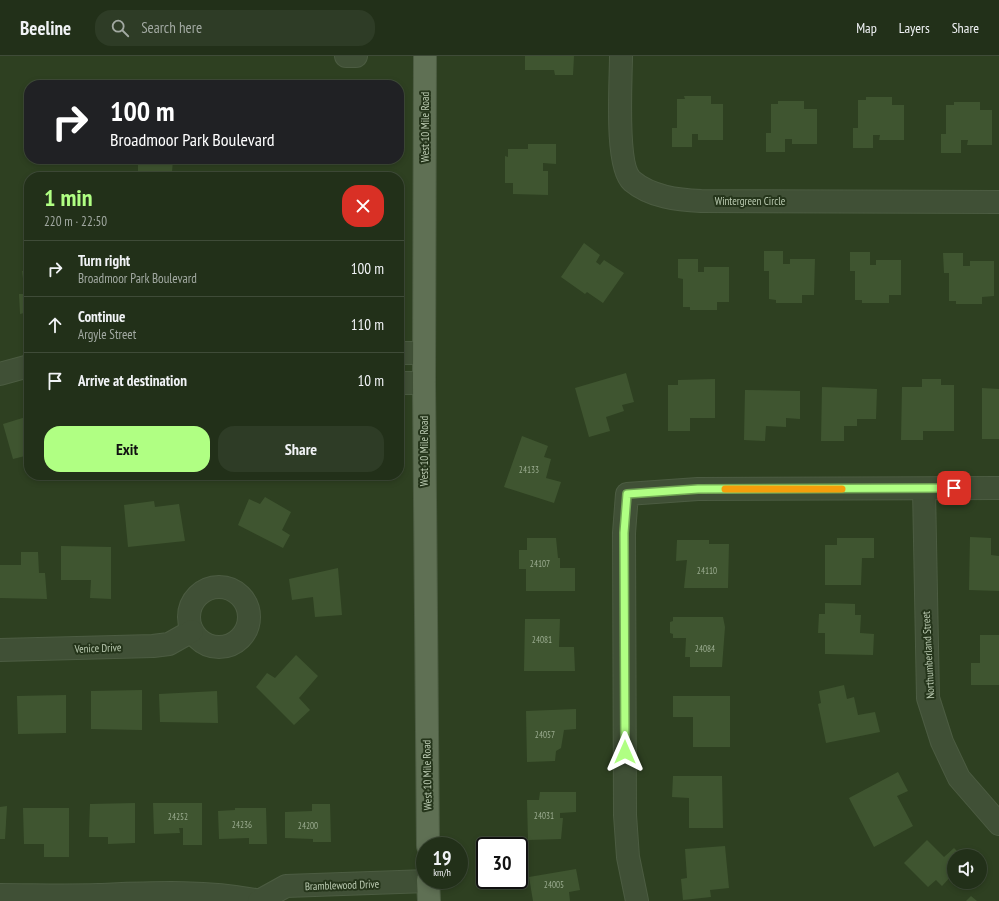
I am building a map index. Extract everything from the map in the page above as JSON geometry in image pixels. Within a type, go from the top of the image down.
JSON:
[{"type":"main road","name":"West 10 Mile Road","points":[[425,56],[424,383],[428,837]]},
{"type":"street","points":[[346,56],[356,56]]},
{"type":"street","name":"Wintergreen Circle","points":[[622,56],[621,131],[623,164],[631,181],[649,192],[675,199],[701,201],[999,202]]},
{"type":"street","points":[[404,354],[424,353]]},
{"type":"street","points":[[0,374],[24,367]]},
{"type":"street","points":[[404,383],[424,383]]},
{"type":"street","points":[[637,901],[628,857],[625,815],[624,533],[627,494],[698,489],[999,488]]},
{"type":"street","name":"Northumberland Street","points":[[924,489],[928,698],[942,742],[958,778],[999,824]]},
{"type":"street","name":"Venice Drive","points":[[0,650],[152,646],[169,644],[192,631]]},
{"type":"street","name":"Bramblewood Drive","points":[[0,895],[96,895],[151,893],[260,901],[286,886],[416,887]]},
{"type":"building","points":[[525,56],[574,56],[573,75],[555,75],[554,70],[525,70]]},
{"type":"building","points":[[684,96],[711,96],[711,104],[723,104],[723,140],[698,140],[698,134],[692,134],[692,147],[672,147],[672,128],[677,128],[677,99],[685,99]]},
{"type":"building","points":[[866,97],[892,97],[892,105],[904,105],[904,140],[879,140],[880,135],[873,135],[873,148],[853,148],[853,128],[858,128],[858,100],[866,100]]},
{"type":"building","points":[[778,101],[804,101],[804,109],[817,109],[817,144],[792,144],[792,139],[785,139],[785,152],[766,152],[766,133],[771,133],[771,104],[778,104]]},
{"type":"building","points":[[954,102],[980,102],[980,110],[992,110],[992,145],[967,145],[968,140],[961,140],[961,153],[941,153],[941,134],[946,134],[946,105],[954,105]]},
{"type":"building","points":[[528,144],[556,144],[556,164],[543,163],[543,171],[548,171],[548,195],[513,194],[513,183],[505,183],[505,156],[508,157],[508,149],[528,149]]},
{"type":"building","points":[[138,164],[173,164],[172,172],[138,172]]},
{"type":"building","points":[[584,243],[600,255],[596,262],[600,265],[604,260],[624,273],[603,303],[587,292],[585,294],[561,277]]},
{"type":"building","points":[[764,251],[783,251],[783,264],[790,264],[790,259],[815,259],[814,295],[802,295],[802,303],[776,303],[776,300],[769,299],[769,271],[764,271]]},
{"type":"building","points":[[850,252],[870,252],[870,265],[876,265],[876,260],[901,260],[901,295],[889,295],[889,303],[862,303],[862,300],[855,300],[855,271],[850,271]]},
{"type":"building","points":[[943,253],[963,253],[963,266],[970,266],[970,261],[994,261],[994,296],[982,297],[982,304],[956,304],[956,301],[949,301],[949,273],[944,273]]},
{"type":"building","points":[[678,259],[698,259],[698,272],[704,272],[704,267],[729,267],[729,302],[717,302],[717,310],[690,310],[690,307],[683,307],[683,279],[678,278]]},
{"type":"building","points":[[22,271],[24,271],[24,286]]},
{"type":"building","points":[[19,294],[24,294],[24,313],[20,314]]},
{"type":"building","points":[[626,373],[634,402],[622,405],[624,411],[606,417],[610,431],[589,437],[575,388]]},
{"type":"building","points":[[715,379],[715,418],[690,418],[690,431],[668,431],[668,385],[678,385],[678,380]]},
{"type":"building","points":[[922,379],[941,379],[941,385],[954,385],[954,431],[923,431],[923,440],[901,440],[902,387],[922,387]]},
{"type":"building","points":[[822,387],[877,389],[876,419],[857,419],[857,426],[844,426],[844,441],[821,441]]},
{"type":"building","points":[[982,388],[999,389],[999,439],[982,439]]},
{"type":"building","points":[[745,390],[800,391],[800,419],[786,418],[786,427],[766,426],[765,441],[744,440]]},
{"type":"building","points":[[24,418],[24,456],[13,459],[3,424]]},
{"type":"building","points":[[522,436],[548,446],[544,457],[551,459],[546,478],[561,482],[554,503],[504,487]]},
{"type":"building","points":[[265,497],[291,512],[282,530],[290,535],[283,548],[238,525],[249,499],[260,504]]},
{"type":"building","points":[[154,501],[155,507],[179,504],[185,541],[128,547],[124,505]]},
{"type":"building","points":[[970,537],[991,538],[991,555],[999,556],[999,591],[969,590]]},
{"type":"building","points":[[527,538],[556,538],[558,558],[560,558],[560,568],[575,568],[575,591],[526,591],[526,569],[519,569],[519,550],[527,550]]},
{"type":"building","points":[[837,538],[874,538],[874,558],[862,558],[861,585],[825,585],[825,545],[837,545]]},
{"type":"building","points":[[677,540],[709,540],[709,544],[729,544],[728,588],[684,588],[687,560],[676,561]]},
{"type":"building","points":[[61,546],[111,547],[111,599],[90,598],[91,580],[61,580]]},
{"type":"building","points":[[21,552],[38,552],[39,573],[45,573],[47,599],[0,598],[0,565],[21,565]]},
{"type":"building","points":[[338,568],[342,615],[315,617],[313,597],[292,600],[289,579]]},
{"type":"building","points":[[825,603],[855,604],[855,615],[861,615],[860,633],[874,634],[873,655],[825,654],[825,633],[818,633],[819,614],[825,614]]},
{"type":"building","points":[[673,617],[723,617],[725,627],[722,667],[690,667],[690,657],[685,657],[686,638],[673,638],[673,634],[670,633],[670,622],[673,621]]},
{"type":"building","points":[[525,619],[560,619],[559,647],[574,647],[575,671],[524,671]]},
{"type":"building","points":[[980,635],[999,635],[999,685],[971,685],[971,663],[980,663]]},
{"type":"building","points":[[296,655],[318,676],[299,698],[310,710],[294,725],[256,687],[267,673],[275,678]]},
{"type":"building","points":[[844,685],[847,699],[854,697],[858,715],[875,712],[880,732],[826,743],[818,704],[821,703],[819,691]]},
{"type":"building","points":[[142,690],[142,730],[91,729],[91,691]]},
{"type":"building","points":[[217,691],[218,723],[160,722],[159,694]]},
{"type":"building","points":[[66,695],[66,733],[18,734],[17,696]]},
{"type":"building","points":[[673,696],[730,696],[730,747],[693,747],[693,717],[673,717]]},
{"type":"building","points":[[576,709],[576,729],[564,730],[561,748],[556,751],[555,761],[527,762],[526,711]]},
{"type":"building","points":[[898,772],[908,791],[897,796],[913,826],[874,847],[849,798]]},
{"type":"building","points":[[673,776],[722,776],[723,828],[689,828],[689,798],[672,797]]},
{"type":"building","points":[[540,792],[576,792],[576,812],[560,813],[560,818],[563,818],[561,839],[528,840],[527,800],[539,800]]},
{"type":"building","points":[[135,803],[135,843],[108,844],[108,837],[89,837],[90,804]]},
{"type":"building","points":[[153,803],[202,803],[202,845],[183,845],[183,828],[179,828],[180,833],[154,834]]},
{"type":"building","points":[[312,804],[330,804],[331,842],[313,842],[313,839],[285,838],[285,812],[312,811]]},
{"type":"building","points":[[7,806],[5,839],[0,839],[0,807]]},
{"type":"building","points":[[23,808],[69,808],[69,857],[44,857],[44,844],[24,844]]},
{"type":"building","points":[[235,808],[266,808],[267,844],[249,844],[249,838],[219,839],[218,811],[235,810]]},
{"type":"building","points":[[927,840],[944,857],[947,854],[947,881],[942,886],[936,880],[928,887],[904,863]]},
{"type":"building","points":[[725,846],[729,888],[710,890],[711,897],[683,900],[681,879],[687,878],[685,849]]},
{"type":"building","points":[[576,869],[580,890],[569,892],[570,901],[533,901],[529,877]]},
{"type":"building","points":[[971,896],[977,901],[966,901]]},
{"type":"slow traffic","points":[[725,489],[842,489]]},
{"type":"route","points":[[625,752],[624,533],[627,494],[698,489],[954,488]]}]
